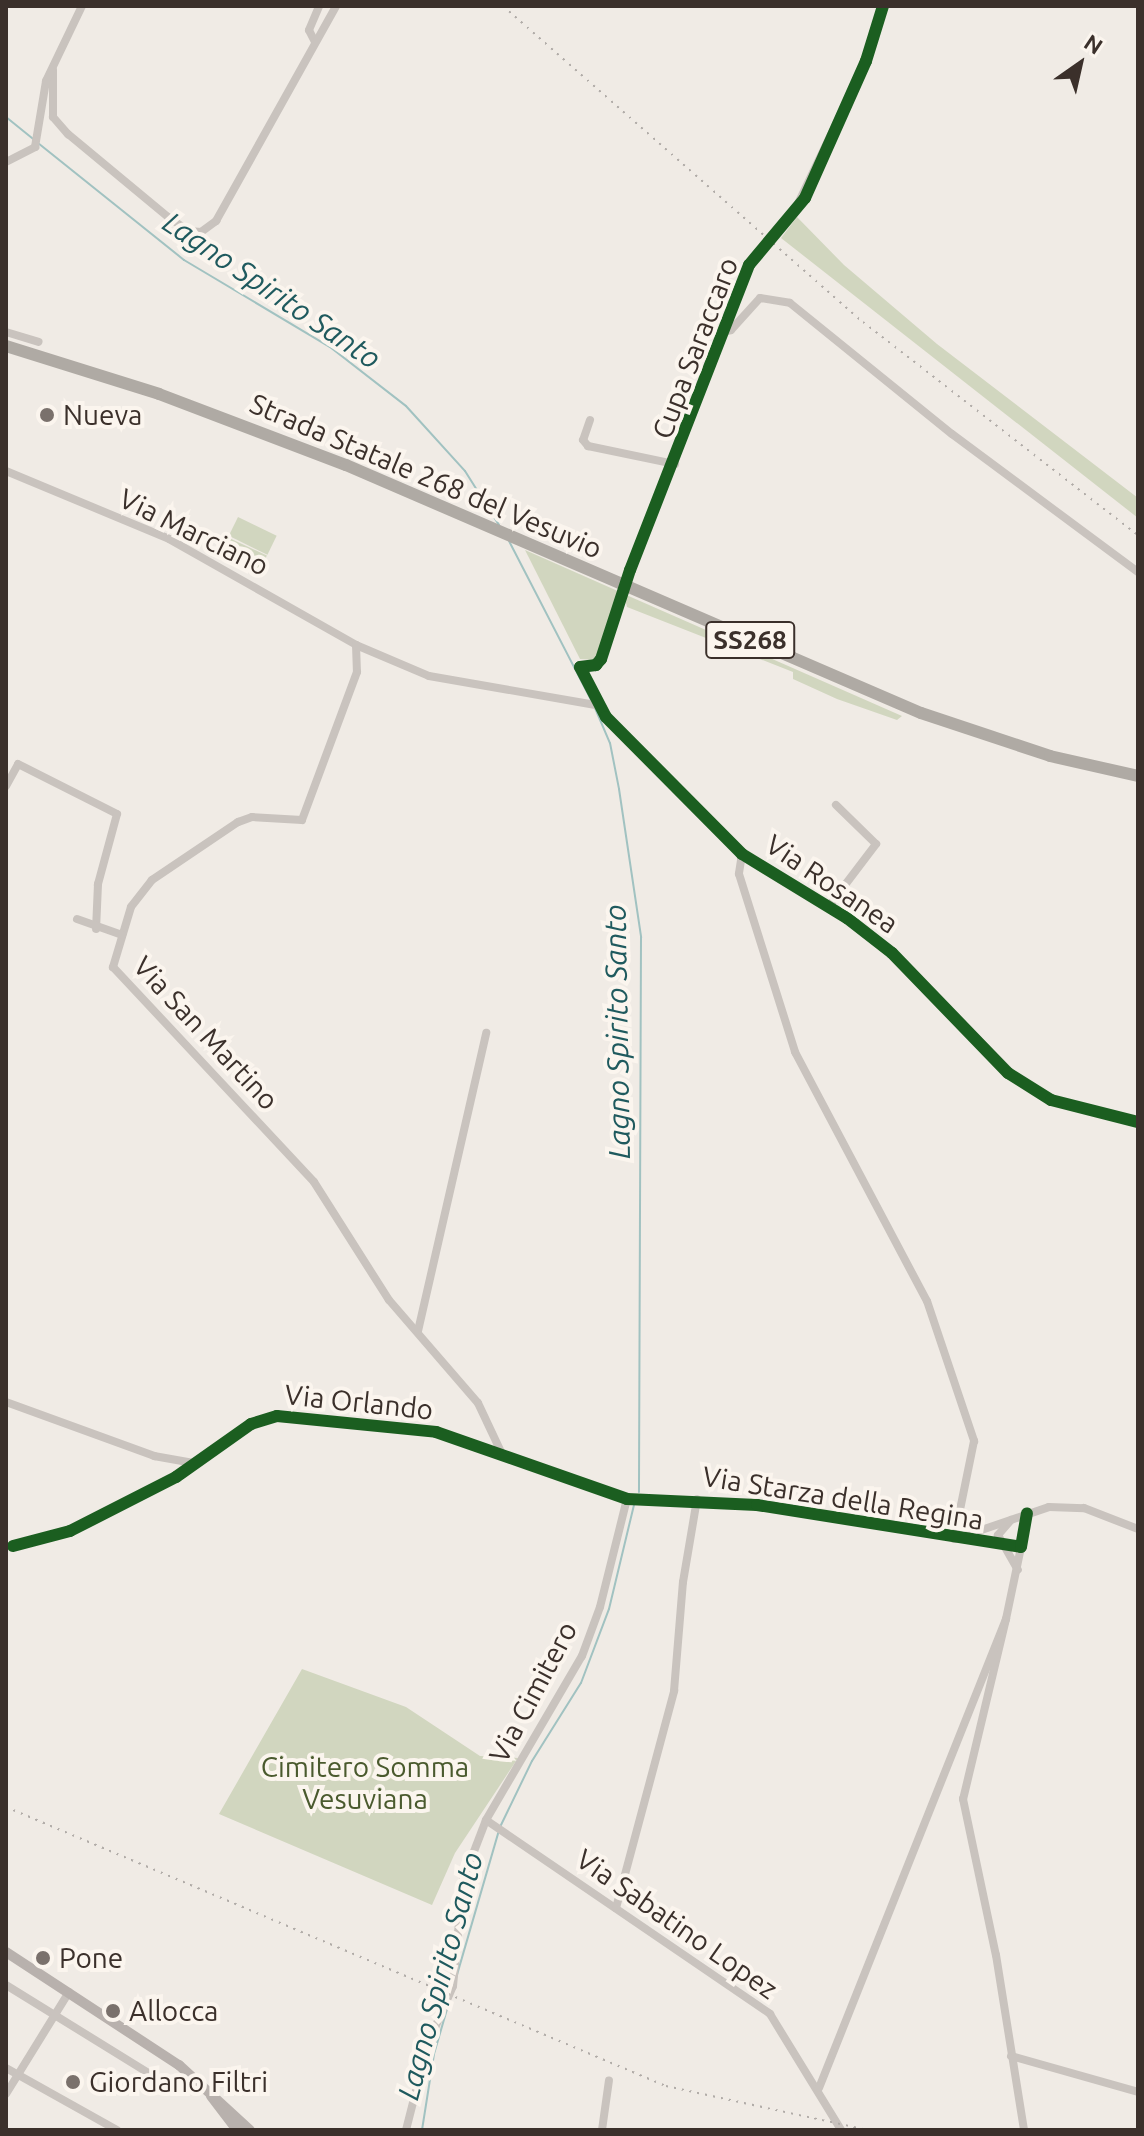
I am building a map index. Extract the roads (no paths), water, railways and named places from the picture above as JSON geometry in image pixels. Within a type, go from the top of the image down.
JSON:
[{"type":"highway","name":"Strada Statale 268 del Vesuvio","points":[[6,346],[159,394],[346,465],[921,713],[1050,756],[1138,776]]},
{"type":"main road","points":[[6,1952],[168,2057],[208,2090],[246,2128]]},
{"type":"street","points":[[6,162],[31,150],[37,138],[43,95],[82,6]]},
{"type":"street","points":[[315,42],[309,30],[319,6]]},
{"type":"street","points":[[53,70],[53,117],[68,134],[168,217],[189,231],[201,232],[216,221],[336,6]]},
{"type":"street","name":"Cupa Saraccaro","points":[[596,705],[580,667],[599,662],[630,570],[675,464],[749,265],[795,210],[866,61],[883,6]]},
{"type":"street","points":[[723,332],[731,330],[760,298],[790,303],[952,434],[1138,572]]},
{"type":"street","points":[[6,332],[39,342]]},
{"type":"street","points":[[590,420],[583,440],[588,446],[675,464]]},
{"type":"street","name":"Via Marciano","points":[[6,471],[169,539],[356,645],[457,683],[596,705]]},
{"type":"street","name":"Via San Martino","points":[[356,645],[357,672],[302,820],[252,817],[214,836],[139,893],[122,935],[115,970],[314,1182],[389,1300],[478,1403],[502,1454]]},
{"type":"street","name":"Via Rosanea","points":[[596,705],[742,854],[829,906],[911,969],[992,1059],[1020,1082],[1051,1100],[1138,1122]]},
{"type":"street","points":[[6,786],[18,764],[117,814],[98,884],[96,929]]},
{"type":"street","points":[[829,906],[876,844],[836,805]]},
{"type":"street","points":[[742,854],[739,874],[795,1052],[927,1301],[974,1441],[954,1539]]},
{"type":"street","points":[[77,919],[96,929],[122,935]]},
{"type":"street","points":[[418,1331],[486,1033]]},
{"type":"street","points":[[6,1402],[143,1452],[193,1463]]},
{"type":"street","name":"Via Orlando","points":[[13,1546],[70,1531],[193,1463],[251,1424],[277,1416],[415,1428],[502,1454],[627,1499]]},
{"type":"street","name":"Via Starza della Regina","points":[[627,1499],[697,1499],[1004,1547],[1021,1547]]},
{"type":"street","name":"Via Cimitero","points":[[406,2130],[428,2044],[453,1986],[463,1880],[486,1820],[582,1656],[600,1607],[627,1499]]},
{"type":"street","points":[[616,1908],[674,1691],[683,1582],[697,1499]]},
{"type":"street","name":"Via Starza della Regina","points":[[954,1539],[1049,1507],[1084,1508],[1138,1529]]},
{"type":"street","name":"Via Starza della Regina","points":[[1024,2130],[996,1955],[963,1799],[1018,1570],[1027,1514]]},
{"type":"street","name":"Via Starza della Regina","points":[[1012,1520],[998,1535],[1018,1570]]},
{"type":"street","name":"Via Starza della Regina","points":[[819,2088],[1006,1619]]},
{"type":"street","name":"Via Sabatino Lopez","points":[[486,1820],[770,2014],[819,2088],[841,2130]]},
{"type":"street","points":[[6,1985],[54,2018],[168,2085]]},
{"type":"street","points":[[6,2094],[69,1992]]},
{"type":"street","points":[[1011,2056],[1138,2092]]},
{"type":"street","points":[[6,2068],[117,2130]]},
{"type":"street","points":[[602,2130],[609,2080]]},
{"type":"waterway","name":"Lagno Spirito Santo","points":[[6,117],[33,139]]},
{"type":"waterway","name":"Lagno Spirito Santo","points":[[38,143],[184,260],[330,347],[406,406],[465,471],[499,525]]},
{"type":"waterway","name":"Lagno Spirito Santo","points":[[509,541],[592,702]]},
{"type":"waterway","name":"Lagno Spirito Santo","points":[[595,708],[610,743],[641,937],[639,1492]]},
{"type":"waterway","name":"Lagno Spirito Santo","points":[[501,1825],[532,1761],[581,1683],[609,1609],[634,1505]]},
{"type":"waterway","name":"Lagno Spirito Santo","points":[[422,2130],[434,2054],[498,1833]]},
{"type":"railway","points":[[503,6],[863,322],[1138,535]]},
{"type":"railway","points":[[6,1807],[666,2086],[867,2130]]},
{"type":"place","name":"Nueva","points":[[47,415]]},
{"type":"place","name":"Pone","points":[[43,1958]]},
{"type":"place","name":"Allocca","points":[[113,2011]]},
{"type":"place","name":"Giordano Filtri","points":[[73,2082]]},
{"type":"park label","name":"Cimitero Somma Vesuviana","points":[[365,1783]]}]
